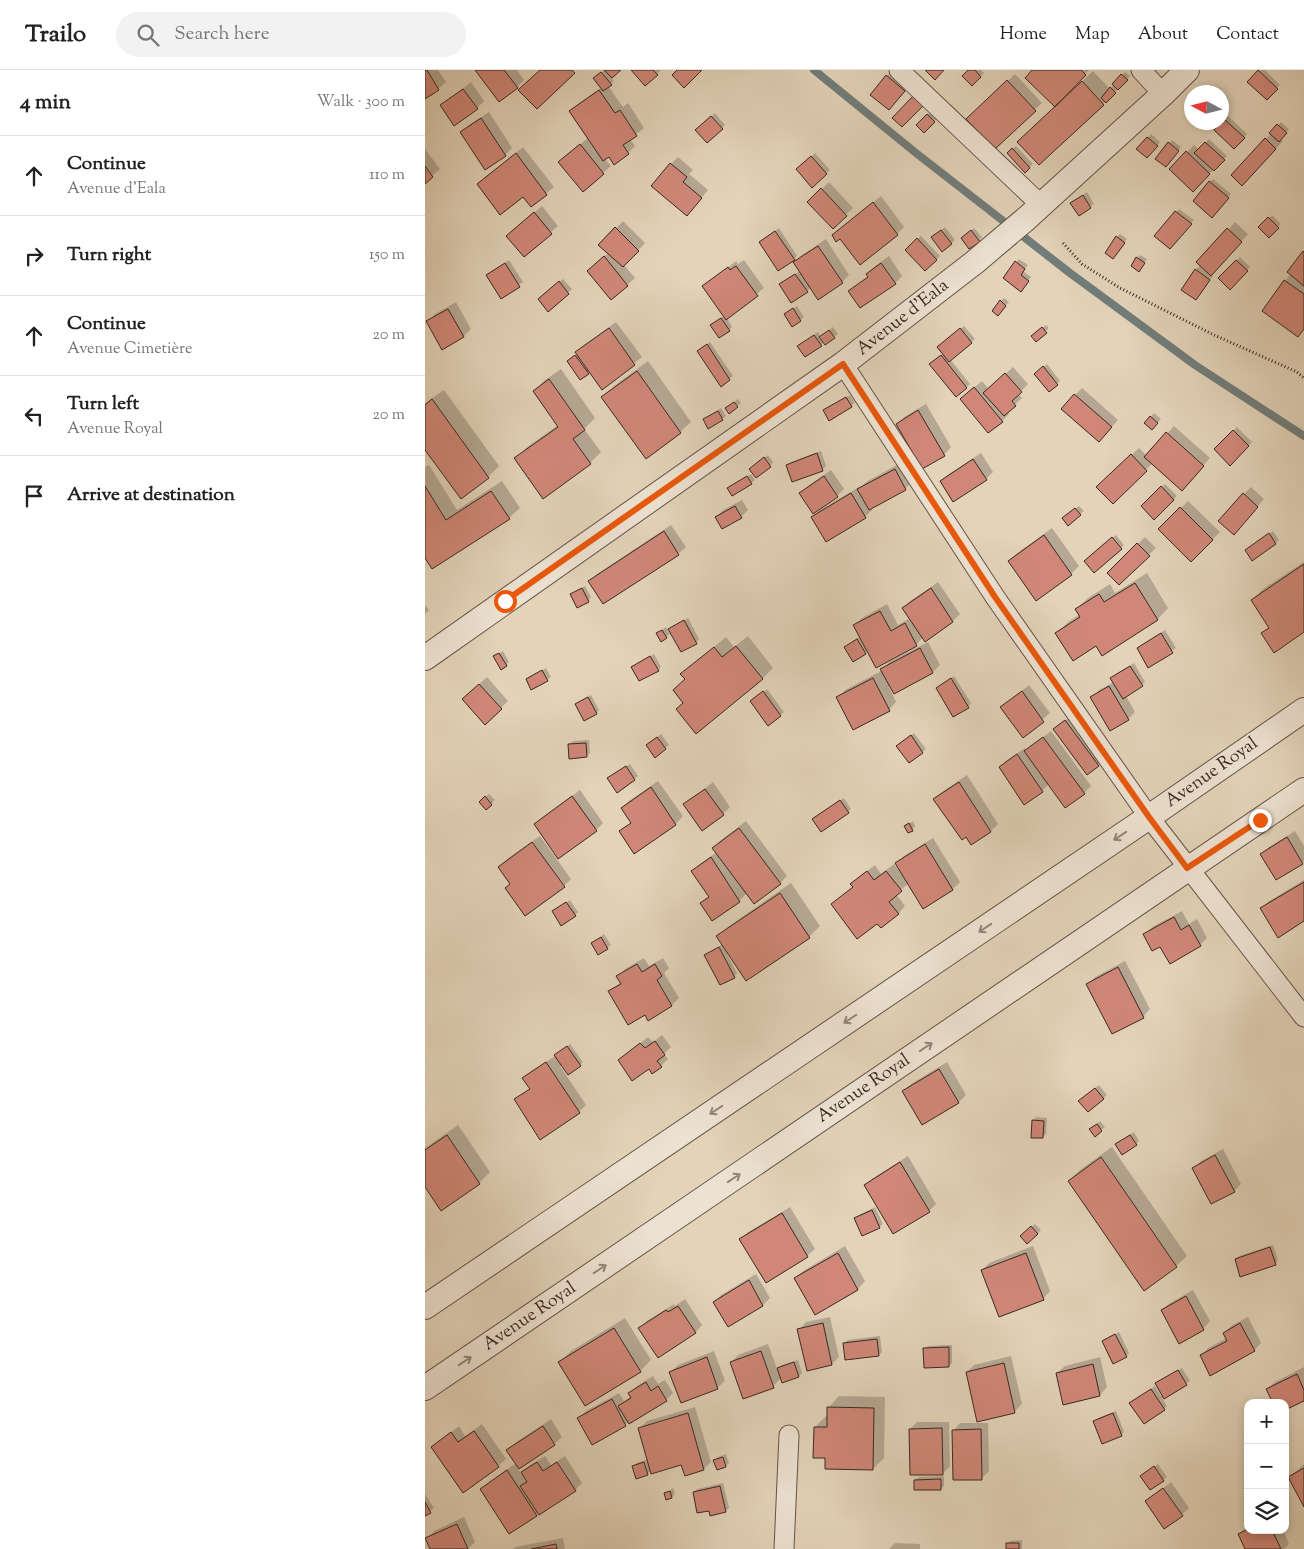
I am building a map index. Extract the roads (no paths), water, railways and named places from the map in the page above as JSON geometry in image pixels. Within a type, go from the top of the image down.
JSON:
[{"type":"street","points":[[899,70],[1034,211]]},
{"type":"street","points":[[1141,70],[1163,94]]},
{"type":"street","name":"Avenue d'Eala","points":[[425,658],[843,364],[975,262],[1034,211],[1187,70]]},
{"type":"street","points":[[843,364],[995,597],[1149,817],[1304,1018]]},
{"type":"street","name":"Avenue Royal","points":[[425,1307],[1304,710]]},
{"type":"street","name":"Avenue Royal","points":[[425,1388],[1304,790]]},
{"type":"street","points":[[784,1549],[789,1435]]},
{"type":"waterway","points":[[814,70],[916,153],[1070,273],[1195,365],[1304,436]]}]
